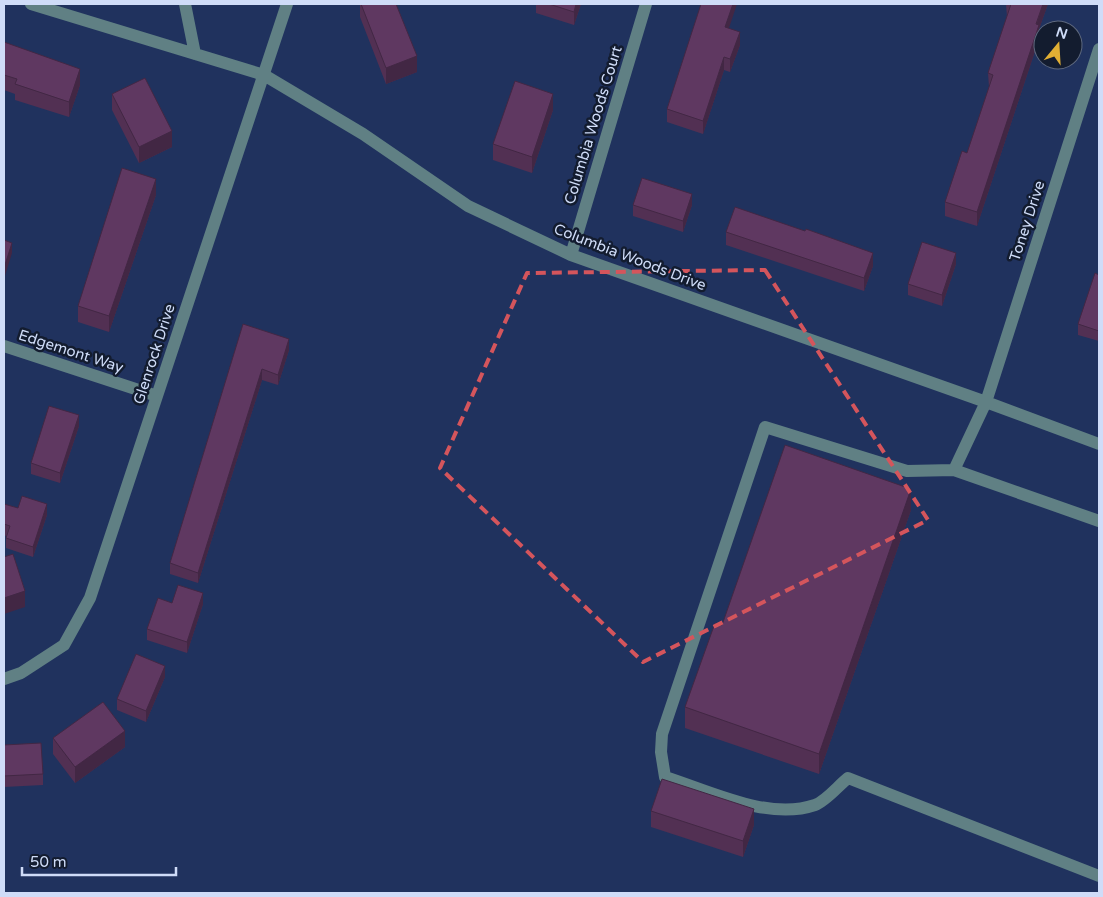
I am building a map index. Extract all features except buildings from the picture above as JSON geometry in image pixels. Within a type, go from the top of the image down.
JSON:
[{"type":"street","name":"Columbia Woods Drive","points":[[31,4],[264,75],[363,134],[468,206],[571,255],[1099,444]]},
{"type":"street","points":[[185,4],[194,54]]},
{"type":"street","name":"Glenrock Drive","points":[[4,679],[21,673],[64,645],[86,606],[288,4]]},
{"type":"street","name":"Columbia Woods Court","points":[[571,255],[646,4]]},
{"type":"street","name":"Toney Drive","points":[[954,470],[986,402],[1099,50]]},
{"type":"street","name":"Edgemont Way","points":[[4,346],[157,396]]},
{"type":"street","points":[[1099,521],[954,470],[907,471],[765,427],[662,734],[665,777],[766,810],[788,811],[816,804],[848,778],[1099,876]]},
{"type":"highlighted area","points":[[765,270],[928,520],[643,662],[440,468],[527,273]]}]
